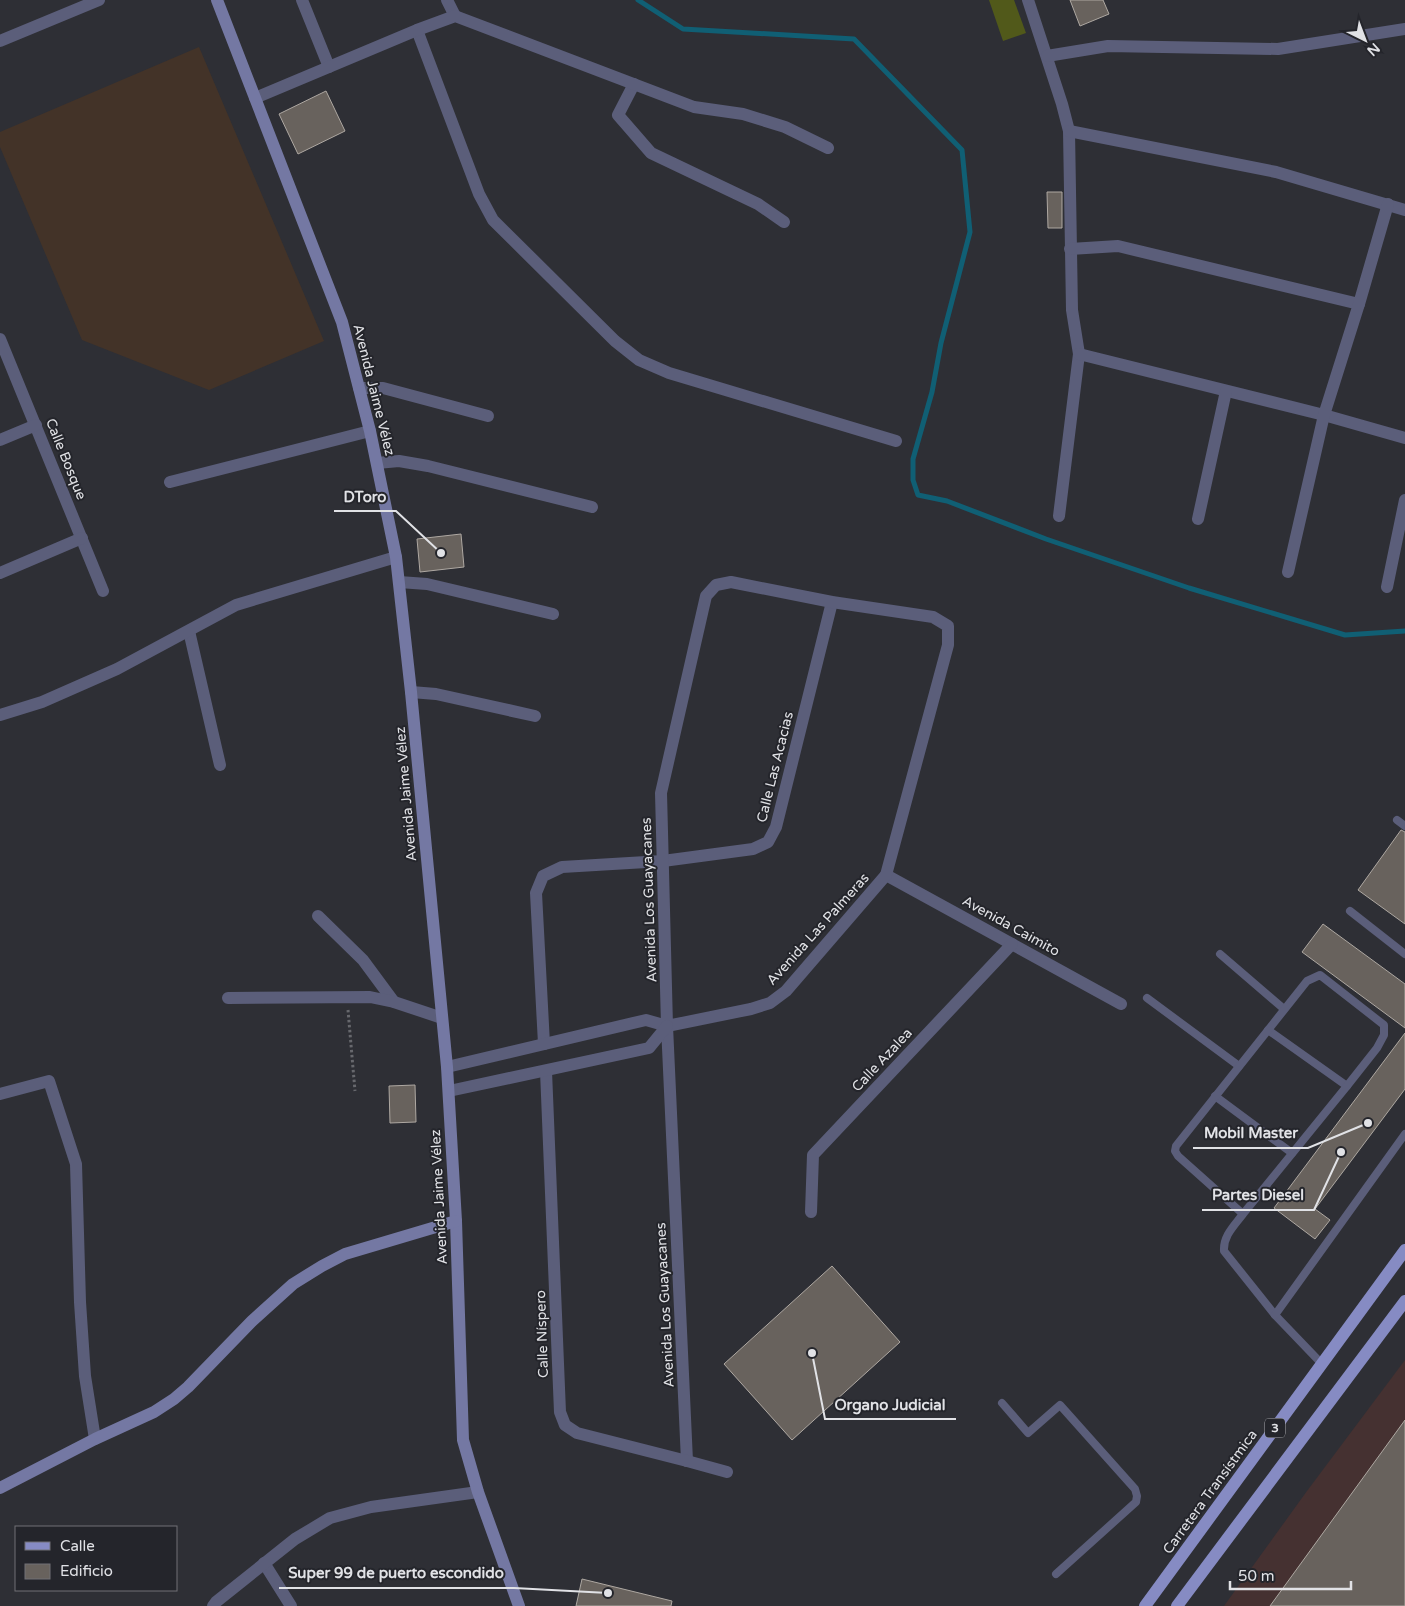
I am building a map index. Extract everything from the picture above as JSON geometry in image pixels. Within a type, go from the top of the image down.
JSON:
[{"type":"main road","name":"Carretera Transístmica","points":[[1145,1606],[1405,1250]]},
{"type":"main road","name":"3","points":[[1177,1606],[1405,1301]]},
{"type":"street","points":[[0,41],[99,0]]},
{"type":"street","name":"Avenida Jaime Vélez","points":[[217,0],[342,322],[370,431],[396,556],[411,692],[449,1091],[456,1221],[463,1440],[478,1492],[520,1606]]},
{"type":"street","points":[[302,0],[329,67]]},
{"type":"street","points":[[447,0],[455,16]]},
{"type":"street","points":[[1028,0],[1069,131],[1072,310],[1079,354],[1059,516]]},
{"type":"street","points":[[255,98],[416,30],[455,16],[694,107],[743,114],[785,127],[828,148]]},
{"type":"street","points":[[1046,56],[1108,46],[1278,48],[1405,29]]},
{"type":"street","points":[[416,30],[479,194],[493,220],[615,341],[639,360],[669,373],[896,441]]},
{"type":"street","points":[[634,84],[618,116],[651,153],[758,204],[784,222]]},
{"type":"street","points":[[1069,131],[1276,172],[1405,210]]},
{"type":"street","points":[[1288,572],[1324,415],[1388,204]]},
{"type":"street","points":[[1070,249],[1118,246],[1359,304]]},
{"type":"street","name":"Calle Bosque","points":[[0,339],[103,591]]},
{"type":"street","points":[[1079,354],[1324,415],[1405,438]]},
{"type":"street","points":[[359,388],[383,388],[488,416]]},
{"type":"street","points":[[1198,519],[1226,391]]},
{"type":"street","points":[[0,440],[36,425]]},
{"type":"street","points":[[170,482],[370,431]]},
{"type":"street","points":[[377,463],[399,461],[428,466],[592,507]]},
{"type":"street","points":[[1388,587],[1405,500]]},
{"type":"street","points":[[0,573],[82,538]]},
{"type":"street","points":[[0,715],[42,702],[117,669],[236,605],[396,556]]},
{"type":"street","points":[[399,582],[427,584],[553,614]]},
{"type":"street","name":"Avenida Los Guayacanes","points":[[687,1461],[667,1026],[661,793],[706,596],[716,584],[731,582],[832,602],[933,617],[948,626]]},
{"type":"street","name":"Calle Las Acacias","points":[[544,1044],[536,893],[543,876],[562,868],[663,861],[753,849],[768,842],[776,827],[832,602]]},
{"type":"street","name":"Avenida Las Palmeras","points":[[447,1067],[646,1020],[667,1026],[751,1009],[770,1003],[786,991],[886,875],[948,645],[948,626]]},
{"type":"street","points":[[190,631],[220,765]]},
{"type":"street","points":[[411,692],[436,694],[535,716]]},
{"type":"street","name":"Avenida Caimito","points":[[886,875],[1121,1004]]},
{"type":"street","points":[[318,916],[363,960],[394,1002]]},
{"type":"street","name":"Calle Azalea","points":[[811,1212],[813,1155],[1012,944]]},
{"type":"street","points":[[228,998],[370,997],[394,1002],[442,1018]]},
{"type":"street","points":[[449,1091],[649,1048],[667,1026]]},
{"type":"street","name":"Calle Níspero","points":[[546,1071],[560,1412],[565,1425],[577,1433],[727,1472]]},
{"type":"street","points":[[0,1094],[49,1081],[76,1164],[82,1338],[85,1376],[94,1439]]},
{"type":"street","points":[[0,1488],[94,1439],[154,1412],[174,1399],[252,1321],[293,1284],[322,1266],[345,1254],[456,1221]]},
{"type":"street","points":[[213,1606],[295,1539],[330,1518],[371,1507],[478,1492]]},
{"type":"street","points":[[264,1563],[291,1606]]},
{"type":"lane","points":[[1397,820],[1405,826]]},
{"type":"lane","points":[[1350,911],[1405,954]]},
{"type":"lane","points":[[1220,954],[1284,1009]]},
{"type":"lane","points":[[1243,1214],[1178,1156],[1175,1151],[1176,1146],[1307,981],[1320,975],[1384,1025],[1384,1035],[1377,1048],[1228,1234],[1224,1243],[1224,1251],[1275,1315],[1322,1364]]},
{"type":"lane","points":[[1147,998],[1239,1066]]},
{"type":"lane","points":[[1268,1030],[1347,1086]]},
{"type":"lane","points":[[1215,1096],[1292,1153]]},
{"type":"lane","points":[[1275,1315],[1405,1134]]},
{"type":"lane","points":[[1002,1403],[1028,1433],[1060,1405],[1134,1488],[1137,1496],[1136,1502],[1056,1574]]},
{"type":"path","points":[[346,997],[354,1091]]},
{"type":"shaded area","points":[[199,47],[324,341],[209,390],[82,340],[0,147],[0,132]]},
{"type":"shaded area","points":[[1405,1360],[1405,1606],[1224,1606],[1307,1491]]},
{"type":"green space","points":[[989,0],[1014,0],[1026,33],[1003,41]]},
{"type":"building","points":[[1070,0],[1103,0],[1109,14],[1080,26]]},
{"type":"building","points":[[326,91],[345,131],[298,154],[279,114]]},
{"type":"building","points":[[1047,192],[1062,192],[1062,228],[1048,228]]},
{"type":"building","points":[[461,534],[464,567],[420,572],[417,539]]},
{"type":"building","points":[[1401,830],[1405,832],[1405,924],[1358,890]]},
{"type":"building","points":[[1323,924],[1405,984],[1405,1028],[1302,952]]},
{"type":"building","points":[[1405,1033],[1405,1089],[1315,1209],[1330,1220],[1315,1239],[1274,1208]]},
{"type":"building","points":[[415,1085],[416,1122],[390,1123],[389,1086]]},
{"type":"building","points":[[832,1266],[900,1342],[792,1440],[724,1364]]},
{"type":"building","points":[[1405,1420],[1405,1606],[1270,1606]]},
{"type":"building","points":[[582,1579],[672,1601],[671,1606],[576,1606]]},
{"type":"waterway","points":[[638,0],[683,29],[854,39],[962,150],[970,232],[941,343],[932,392],[913,459],[913,480],[918,495],[947,501],[1046,539],[1189,588],[1345,635],[1405,631]]},
{"type":"place","name":"DToro","points":[[441,553]]},
{"type":"place","name":"Mobil Master","points":[[1368,1123]]},
{"type":"place","name":"Partes Diesel","points":[[1341,1152]]},
{"type":"place","name":"Organo Judicial","points":[[812,1353]]},
{"type":"place","name":"Super 99 de puerto escondido","points":[[608,1593]]}]
